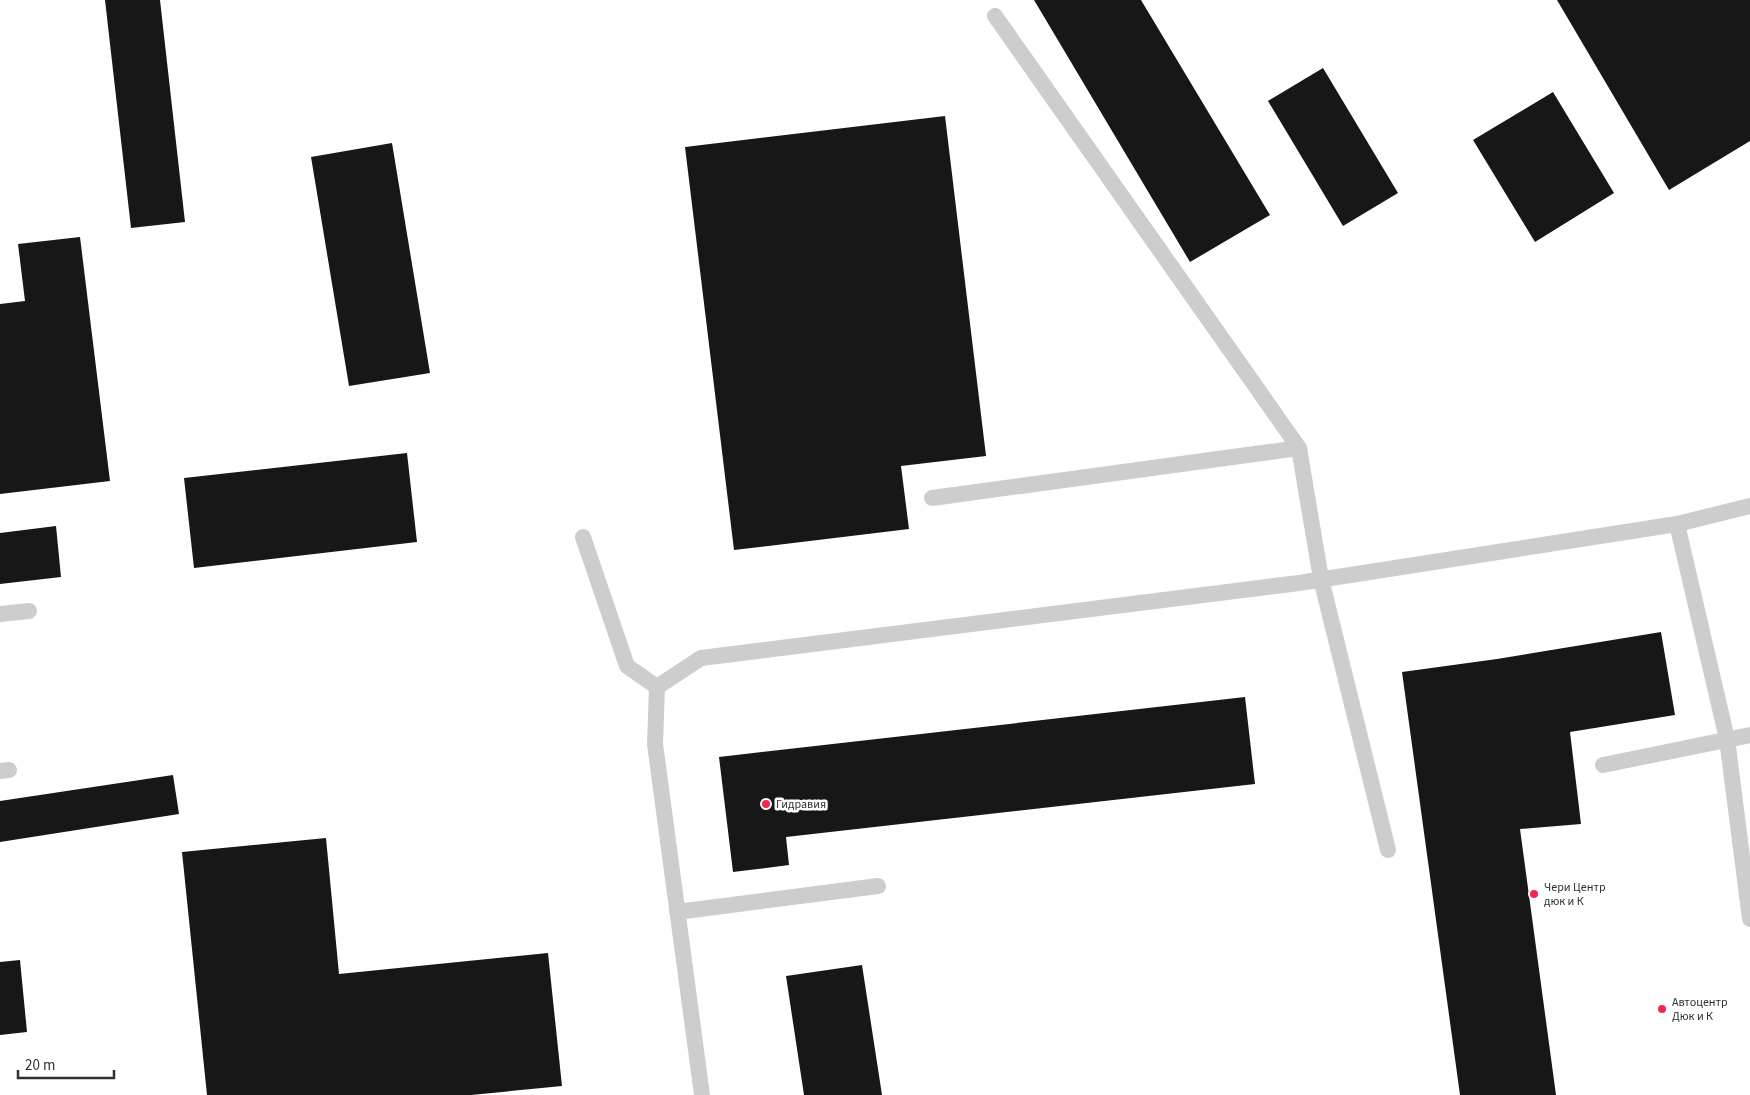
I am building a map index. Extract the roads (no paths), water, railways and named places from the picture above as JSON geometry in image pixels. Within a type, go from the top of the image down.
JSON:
[{"type":"lane","points":[[995,16],[1300,448],[1321,579],[1388,850]]},
{"type":"lane","points":[[932,498],[1300,448]]},
{"type":"lane","points":[[657,687],[701,658],[1321,579],[1678,524],[1750,506]]},
{"type":"lane","points":[[1678,524],[1728,739],[1750,919]]},
{"type":"lane","points":[[583,537],[627,666],[657,687]]},
{"type":"lane","points":[[0,614],[29,612]]},
{"type":"lane","points":[[657,687],[654,744],[702,1095]]},
{"type":"lane","points":[[1603,765],[1750,735]]},
{"type":"lane","points":[[677,912],[878,886]]},
{"type":"place","name":"Гидравия","points":[[766,804]]},
{"type":"place","name":"Чери Центр дюк и К","points":[[1534,894]]},
{"type":"place","name":"Автоцентр Дюк и К","points":[[1662,1009]]}]
